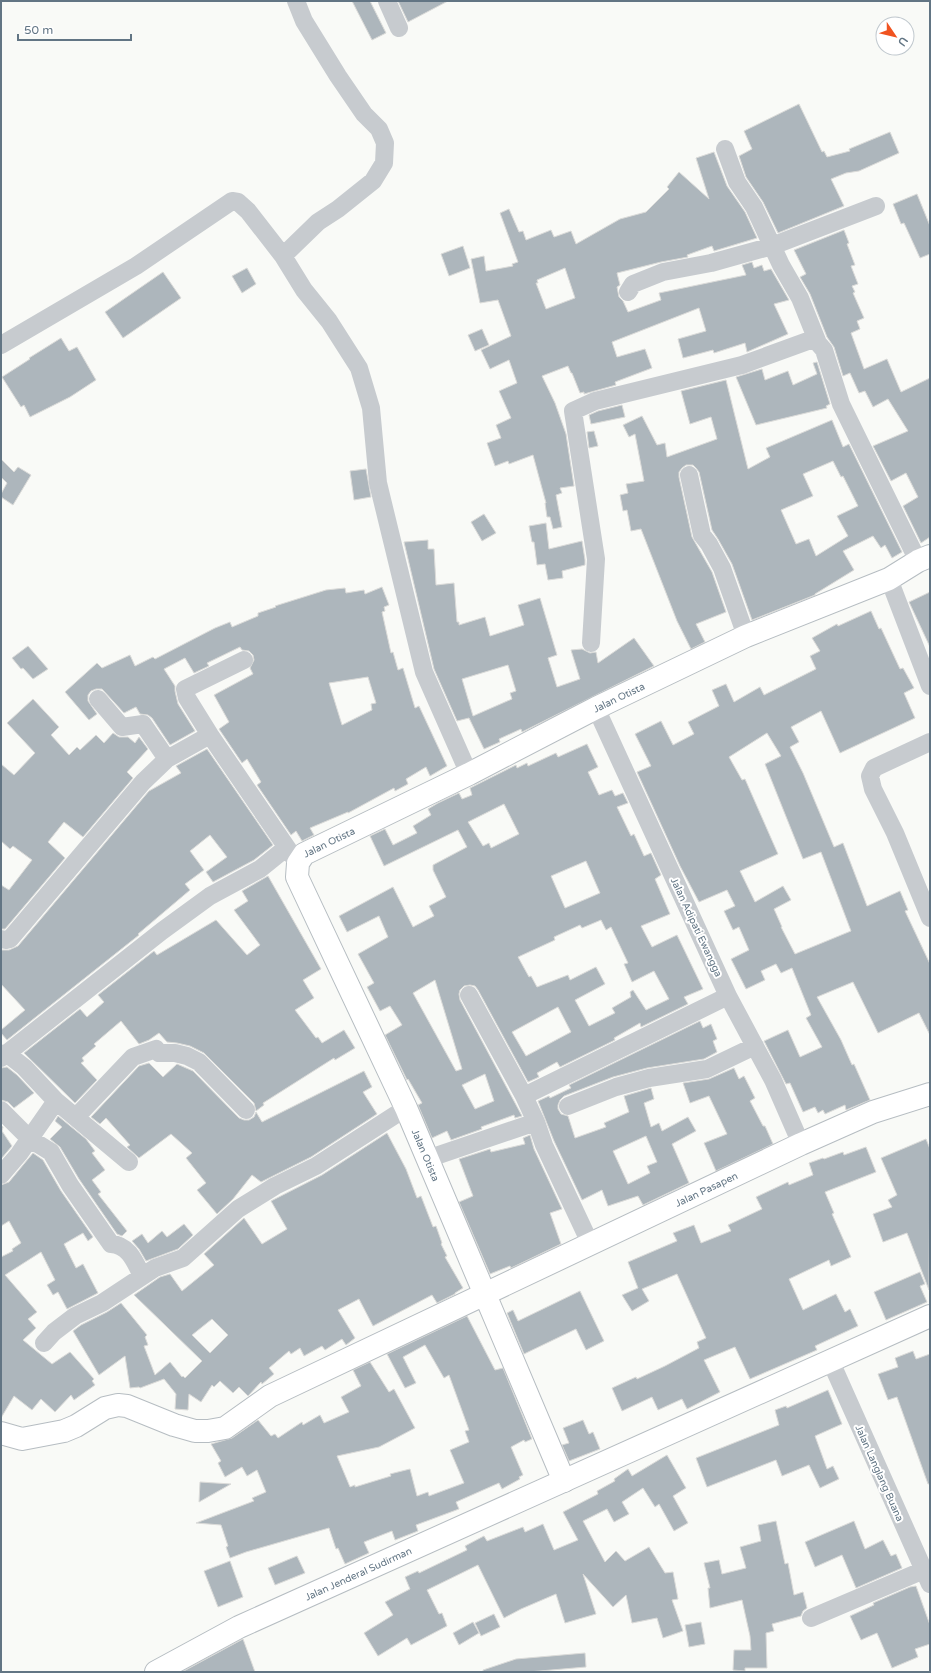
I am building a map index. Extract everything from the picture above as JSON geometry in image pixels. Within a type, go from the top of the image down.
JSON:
[{"type":"street","points":[[283,256],[318,222],[338,209],[373,181],[384,163],[385,143],[379,128],[364,114],[334,70],[304,21],[296,1]]},
{"type":"street","points":[[387,1],[399,28]]},
{"type":"street","points":[[725,149],[737,182],[754,207],[772,246],[800,298],[816,338],[824,350],[841,404],[924,558]]},
{"type":"street","points":[[1,345],[136,266],[232,201],[238,202],[248,211],[283,256],[304,290],[329,321],[359,368],[371,408],[378,483],[424,672],[469,774]]},
{"type":"street","points":[[628,292],[633,284],[663,272],[712,264],[772,246],[876,206]]},
{"type":"street","points":[[591,644],[596,559],[573,410],[595,401],[742,365],[816,338]]},
{"type":"street","points":[[689,476],[702,534],[722,568],[746,636]]},
{"type":"street","name":"Jalan Otista","points":[[564,1481],[406,1108],[297,877],[292,855],[304,854],[469,774],[596,708],[746,636],[889,579],[924,558]]},
{"type":"street","points":[[889,579],[930,686]]},
{"type":"street","points":[[129,1162],[56,1101],[24,1067],[4,1055],[162,931],[210,896],[260,869],[292,855],[210,735],[187,698],[185,689],[244,660]]},
{"type":"street","points":[[98,699],[122,728],[143,724],[167,759]]},
{"type":"street","name":"Jalan Adipati Ewangga","points":[[596,708],[728,996],[772,1080],[801,1144]]},
{"type":"street","points":[[1,939],[10,939],[143,782],[167,759],[210,735]]},
{"type":"street","points":[[930,742],[874,768],[870,776],[873,789],[895,833],[930,918]]},
{"type":"street","points":[[469,996],[524,1096],[536,1122],[544,1145],[590,1243]]},
{"type":"street","points":[[524,1096],[728,996]]},
{"type":"street","points":[[568,1106],[616,1087],[707,1069],[755,1046]]},
{"type":"street","points":[[76,1117],[133,1057],[156,1049],[159,1053],[175,1053],[187,1056],[199,1062],[246,1110]]},
{"type":"street","name":"Jalan Pasapen","points":[[1,1433],[22,1439],[64,1431],[76,1426],[106,1408],[118,1405],[127,1406],[153,1418],[195,1431],[208,1431],[225,1428],[270,1396],[590,1243],[801,1144],[873,1112],[930,1094]]},
{"type":"street","points":[[1,1175],[19,1154],[56,1101]]},
{"type":"street","points":[[44,1343],[54,1332],[75,1316],[102,1303],[155,1268],[183,1258],[238,1209],[275,1186],[316,1166],[406,1108]]},
{"type":"street","points":[[1,1110],[30,1139],[52,1152],[70,1186],[111,1244],[119,1244],[130,1253],[142,1276]]},
{"type":"street","points":[[427,1159],[536,1122]]},
{"type":"street","name":"Jalan Jenderal Sudirman","points":[[156,1672],[239,1627],[753,1395],[831,1362],[930,1316]]},
{"type":"street","name":"Jalan Langlang Buana","points":[[831,1362],[927,1577]]},
{"type":"street","points":[[811,1618],[927,1577]]},
{"type":"building","points":[[352,1],[370,1],[386,33],[372,40]]},
{"type":"building","points":[[398,1],[448,1],[408,22]]},
{"type":"building","points":[[799,104],[822,152],[824,151],[827,157],[850,151],[849,149],[890,132],[899,153],[859,171],[846,173],[831,179],[844,206],[778,233],[763,202],[746,177],[739,156],[752,149],[744,131]]},
{"type":"building","points":[[714,152],[727,186],[745,212],[757,238],[714,251],[712,246],[687,255],[688,257],[617,273],[620,285],[617,287],[619,297],[623,301],[628,312],[661,300],[659,293],[746,275],[742,265],[752,262],[754,268],[762,265],[764,271],[771,269],[789,300],[774,304],[788,334],[747,352],[745,343],[714,353],[713,350],[683,358],[678,339],[706,331],[699,308],[612,342],[617,357],[645,349],[652,368],[615,382],[616,385],[584,394],[584,392],[580,393],[568,366],[542,376],[555,403],[566,434],[574,486],[560,488],[562,493],[556,495],[562,527],[553,529],[550,517],[547,517],[546,503],[533,455],[509,464],[508,461],[495,466],[487,443],[501,438],[496,425],[511,418],[499,391],[517,383],[509,360],[490,369],[481,350],[511,336],[498,300],[480,303],[471,259],[484,256],[486,271],[513,266],[512,264],[518,262],[500,213],[509,209],[519,232],[523,231],[526,240],[551,230],[554,237],[571,231],[576,244],[620,219],[646,212],[669,189],[667,187],[679,172],[709,199],[696,158]],"holes":[[[565,268],[575,298],[546,309],[536,283],[538,283],[537,280]]]},
{"type":"building","points":[[917,194],[930,226],[930,254],[920,258],[904,223],[901,224],[893,204]]},
{"type":"building","points":[[844,230],[849,243],[847,244],[855,265],[851,266],[858,284],[852,286],[855,292],[853,293],[864,318],[857,321],[860,329],[851,333],[864,369],[887,359],[901,392],[930,378],[930,537],[921,543],[903,506],[918,497],[906,473],[891,481],[873,446],[908,431],[888,399],[873,407],[865,391],[859,393],[850,373],[843,376],[834,347],[827,337],[810,294],[800,277],[806,274],[794,250]]},
{"type":"building","points":[[463,246],[470,268],[449,276],[441,254]]},
{"type":"building","points":[[247,268],[256,284],[242,293],[232,276]]},
{"type":"building","points":[[163,272],[181,298],[123,338],[105,312]]},
{"type":"building","points":[[482,329],[489,345],[475,351],[468,335]]},
{"type":"building","points":[[61,338],[69,351],[77,347],[96,380],[70,397],[30,417],[24,405],[21,407],[2,377]]},
{"type":"building","points":[[817,362],[830,404],[826,406],[827,408],[756,425],[736,377],[762,369],[765,380],[788,371],[793,385],[817,374],[813,363]]},
{"type":"building","points":[[726,380],[748,469],[770,457],[766,448],[832,420],[843,447],[849,444],[902,552],[892,558],[885,545],[881,548],[873,536],[843,551],[854,570],[815,595],[752,620],[732,564],[712,530],[699,472],[693,465],[686,465],[679,472],[679,477],[692,537],[712,572],[726,612],[696,624],[705,642],[691,649],[677,621],[641,529],[631,531],[627,510],[623,511],[620,495],[628,493],[626,484],[644,481],[635,434],[629,437],[623,425],[642,416],[657,445],[665,443],[667,457],[717,439],[711,417],[690,424],[681,391]],"holes":[[[833,461],[841,477],[843,476],[858,506],[837,516],[848,536],[816,556],[809,539],[796,544],[781,510],[813,496],[803,474]]]},
{"type":"building","points":[[622,405],[625,417],[591,424],[589,415],[598,411]]},
{"type":"building","points":[[594,431],[598,446],[589,448],[587,432]]},
{"type":"building","points":[[1,459],[14,472],[18,467],[31,475],[13,505],[1,497],[7,483],[1,477]]},
{"type":"building","points":[[366,469],[371,497],[354,500],[350,471]]},
{"type":"building","points":[[484,514],[496,533],[482,541],[471,522]]},
{"type":"building","points":[[546,523],[549,549],[582,541],[585,565],[562,571],[563,578],[548,580],[545,564],[537,565],[534,542],[532,542],[529,526]]},
{"type":"building","points":[[428,540],[428,549],[434,549],[436,585],[454,583],[457,622],[459,622],[459,625],[485,617],[490,636],[524,625],[518,605],[540,598],[557,655],[548,658],[557,687],[580,679],[571,650],[582,649],[590,653],[596,652],[598,663],[634,638],[654,666],[522,732],[521,729],[499,739],[500,742],[484,749],[469,718],[457,721],[434,669],[404,542]],"holes":[[[508,665],[516,691],[510,693],[512,699],[473,716],[462,679]]]},
{"type":"building","points":[[382,587],[389,605],[384,607],[385,611],[382,612],[391,653],[393,652],[398,670],[403,668],[415,708],[419,706],[447,766],[430,776],[426,767],[406,779],[408,784],[395,791],[394,788],[348,813],[310,828],[314,835],[302,841],[296,831],[291,835],[257,785],[261,782],[247,759],[242,763],[219,729],[229,722],[214,695],[253,674],[250,668],[254,660],[253,655],[249,651],[242,650],[240,647],[207,663],[209,666],[194,673],[185,658],[164,669],[175,686],[178,704],[195,731],[170,745],[152,718],[148,715],[140,714],[136,707],[124,713],[102,689],[91,691],[88,695],[88,701],[97,714],[89,720],[65,692],[97,663],[102,668],[130,655],[135,666],[153,657],[155,659],[215,628],[230,622],[232,627],[258,616],[258,613],[276,607],[275,606],[326,590],[345,588],[346,593],[364,590],[365,594]],"holes":[[[368,677],[376,703],[371,704],[372,710],[342,725],[329,683]]]},
{"type":"building","points":[[930,592],[930,647],[909,602]]},
{"type":"building","points":[[871,611],[879,629],[881,628],[900,669],[903,668],[914,688],[904,693],[915,718],[840,753],[821,711],[791,727],[799,742],[790,747],[803,773],[834,847],[843,843],[867,906],[900,891],[908,910],[905,911],[930,964],[930,1035],[919,1013],[878,1033],[853,982],[817,997],[841,1040],[852,1065],[854,1064],[870,1100],[846,1110],[845,1105],[825,1114],[823,1110],[818,1113],[815,1107],[803,1112],[790,1083],[786,1084],[764,1041],[788,1030],[800,1057],[822,1047],[806,1018],[811,1015],[792,968],[781,973],[776,964],[761,971],[765,980],[746,989],[731,959],[749,950],[739,927],[733,930],[724,911],[735,906],[727,890],[699,902],[680,866],[637,772],[651,766],[635,734],[661,721],[673,745],[694,734],[688,722],[719,706],[712,690],[726,684],[734,702],[760,687],[764,695],[816,669],[810,656],[820,651],[812,638],[837,624],[838,626]],"holes":[[[767,733],[781,756],[765,764],[803,859],[821,852],[851,931],[795,954],[781,927],[774,909],[791,900],[783,886],[755,902],[740,871],[778,854],[745,779],[742,780],[729,757]]]},
{"type":"building","points":[[28,646],[48,669],[33,679],[23,668],[21,669],[12,658]]},
{"type":"building","points":[[33,699],[59,727],[51,735],[69,755],[77,747],[80,750],[96,735],[104,743],[113,733],[119,737],[128,737],[135,743],[139,737],[148,749],[127,772],[133,778],[83,837],[64,822],[48,842],[65,858],[5,929],[1,929],[1,885],[9,890],[32,860],[13,846],[10,849],[1,841],[1,764],[14,775],[35,753],[7,723]]},
{"type":"building","points":[[587,744],[598,767],[588,772],[599,795],[612,790],[615,796],[623,793],[628,803],[617,807],[631,836],[634,834],[644,856],[651,853],[661,875],[655,879],[670,914],[641,926],[652,947],[677,935],[703,989],[684,997],[688,1004],[641,1027],[640,1023],[614,1038],[615,1040],[560,1067],[557,1062],[537,1073],[539,1077],[528,1082],[478,990],[475,986],[464,986],[460,990],[460,1000],[522,1116],[515,1118],[514,1115],[481,1127],[482,1129],[451,1140],[447,1131],[432,1138],[418,1105],[422,1103],[408,1079],[407,1080],[385,1035],[402,1025],[390,1006],[380,1011],[367,987],[374,983],[358,954],[388,937],[379,916],[347,932],[339,916],[393,887],[413,927],[434,916],[429,906],[446,897],[433,870],[433,865],[467,847],[458,830],[384,866],[370,836],[385,829],[393,845],[417,833],[413,826],[431,815],[428,809],[438,803],[459,793],[462,799],[472,795],[470,788],[516,765],[517,768],[527,763],[528,766],[556,753],[558,757]],"holes":[[[504,804],[519,834],[491,848],[489,843],[483,846],[468,822]],[[586,861],[600,893],[565,908],[551,876]],[[601,920],[606,930],[611,927],[628,963],[624,964],[632,982],[654,971],[669,999],[646,1010],[633,990],[630,992],[631,997],[612,1008],[615,1013],[589,1026],[575,1000],[605,984],[596,967],[570,980],[568,975],[537,987],[531,976],[529,977],[518,957],[555,940],[554,937],[580,925],[582,928]],[[435,980],[462,1069],[456,1071],[413,993]],[[558,1007],[571,1032],[526,1056],[512,1032]],[[485,1074],[494,1101],[475,1109],[462,1085]]]},
{"type":"building","points":[[207,749],[273,845],[254,860],[213,882],[206,872],[227,857],[210,835],[190,851],[204,870],[185,884],[190,890],[138,934],[139,935],[7,1040],[1,1033],[1,1030],[25,1010],[1,984],[1,950],[9,950],[18,946],[149,791],[181,773],[176,766]]},
{"type":"building","points":[[268,876],[321,969],[303,980],[314,998],[295,1010],[316,1038],[318,1037],[322,1043],[344,1030],[355,1048],[335,1060],[334,1058],[263,1103],[264,1105],[256,1111],[254,1103],[204,1053],[190,1046],[167,1042],[159,1033],[149,1040],[139,1044],[121,1021],[94,1044],[96,1046],[82,1058],[84,1061],[81,1063],[97,1080],[75,1103],[24,1053],[80,1009],[87,1017],[104,1002],[98,995],[154,951],[157,955],[216,920],[247,955],[260,945],[234,910],[248,901],[242,891]]},
{"type":"building","points":[[700,1021],[703,1028],[711,1024],[717,1039],[713,1041],[717,1052],[704,1059],[647,1068],[613,1077],[564,1096],[560,1100],[558,1109],[561,1114],[568,1116],[575,1138],[606,1127],[604,1123],[629,1112],[624,1096],[651,1088],[654,1099],[644,1103],[651,1127],[659,1123],[662,1131],[688,1117],[696,1131],[672,1144],[689,1183],[643,1205],[638,1196],[608,1206],[602,1190],[582,1200],[554,1141],[538,1101],[549,1096],[550,1098],[571,1088],[569,1085]],"holes":[[[646,1136],[657,1162],[647,1166],[650,1173],[628,1184],[613,1151]]]},
{"type":"building","points":[[149,1063],[163,1077],[177,1064],[193,1071],[239,1118],[249,1120],[254,1117],[256,1112],[262,1122],[364,1071],[372,1087],[363,1092],[377,1114],[311,1157],[261,1182],[252,1175],[233,1199],[217,1214],[197,1190],[206,1183],[186,1158],[192,1153],[171,1134],[139,1158],[127,1147],[130,1145],[106,1118],[100,1124],[91,1117],[139,1066]]},
{"type":"building","points":[[7,1067],[34,1093],[14,1108],[8,1102],[1,1100],[1,1068]]},
{"type":"building","points":[[734,1068],[739,1079],[744,1076],[755,1098],[750,1101],[763,1126],[765,1126],[773,1144],[716,1171],[704,1143],[727,1134],[709,1096],[690,1103],[683,1083],[709,1079]]},
{"type":"building","points":[[58,1116],[86,1139],[95,1151],[92,1153],[105,1170],[92,1180],[101,1192],[98,1194],[127,1231],[122,1236],[117,1234],[79,1179],[60,1147],[50,1139],[62,1127],[55,1121]]},
{"type":"building","points":[[1,1125],[3,1127],[2,1131],[12,1146],[1,1159]]},
{"type":"building","points":[[387,1133],[406,1169],[417,1198],[421,1196],[433,1227],[436,1226],[442,1243],[441,1244],[447,1256],[445,1257],[463,1288],[437,1303],[432,1295],[373,1326],[359,1299],[338,1310],[355,1338],[346,1345],[342,1339],[325,1350],[322,1346],[304,1356],[300,1348],[291,1354],[289,1351],[269,1368],[274,1374],[262,1384],[261,1382],[248,1396],[239,1387],[233,1393],[220,1381],[214,1387],[212,1385],[201,1402],[189,1394],[188,1410],[175,1409],[176,1394],[164,1379],[140,1388],[130,1388],[125,1356],[99,1375],[73,1331],[121,1303],[147,1335],[145,1337],[148,1345],[144,1346],[155,1375],[170,1362],[182,1377],[183,1376],[185,1378],[202,1361],[134,1295],[160,1277],[170,1274],[182,1291],[214,1265],[204,1254],[244,1218],[262,1244],[287,1229],[271,1201],[322,1175]],"holes":[[[212,1319],[228,1335],[210,1353],[192,1335]]]},
{"type":"building","points":[[530,1135],[534,1149],[562,1209],[550,1213],[561,1244],[511,1268],[510,1266],[490,1274],[459,1202],[473,1196],[459,1159],[490,1149],[491,1152],[525,1144],[523,1138]]},
{"type":"building","points":[[926,1139],[930,1149],[929,1290],[907,1233],[883,1242],[873,1214],[892,1207],[888,1200],[897,1195],[881,1158]]},
{"type":"building","points":[[866,1147],[876,1172],[825,1192],[834,1213],[832,1214],[851,1257],[831,1266],[829,1260],[789,1279],[803,1310],[836,1294],[845,1312],[850,1309],[858,1326],[815,1346],[817,1350],[750,1379],[735,1347],[704,1360],[720,1392],[687,1409],[682,1399],[658,1410],[652,1397],[622,1411],[612,1388],[636,1377],[637,1379],[699,1348],[697,1342],[706,1338],[677,1274],[642,1289],[649,1301],[632,1311],[622,1295],[638,1288],[628,1262],[677,1241],[673,1233],[694,1225],[701,1243],[731,1231],[728,1225],[762,1209],[756,1197],[788,1182],[789,1185],[813,1175],[809,1163],[843,1152],[844,1155]]},
{"type":"building","points":[[33,1153],[43,1160],[61,1191],[93,1237],[88,1241],[83,1233],[64,1244],[76,1268],[83,1264],[98,1293],[67,1309],[58,1292],[53,1295],[47,1285],[55,1280],[41,1252],[5,1275],[37,1312],[28,1319],[36,1328],[23,1340],[52,1364],[70,1352],[94,1379],[92,1381],[95,1385],[74,1400],[71,1395],[55,1412],[41,1399],[32,1410],[14,1396],[1,1418],[1,1257],[13,1251],[12,1249],[21,1243],[9,1221],[1,1226],[1,1185],[9,1182]]},
{"type":"building","points":[[184,1224],[193,1235],[178,1249],[146,1261],[132,1241],[142,1234],[148,1243],[162,1231],[167,1237]]},
{"type":"building","points":[[920,1272],[925,1284],[920,1286],[927,1302],[886,1320],[874,1292]]},
{"type":"building","points":[[580,1291],[604,1341],[586,1350],[576,1329],[524,1354],[507,1313],[513,1310],[518,1321]]},
{"type":"building","points":[[467,1316],[495,1370],[503,1368],[532,1439],[525,1442],[524,1440],[511,1447],[523,1475],[519,1477],[520,1479],[502,1489],[499,1483],[456,1502],[459,1509],[416,1525],[418,1531],[395,1540],[392,1531],[364,1542],[369,1553],[345,1564],[338,1548],[336,1549],[329,1528],[230,1558],[226,1547],[228,1546],[221,1525],[196,1523],[254,1501],[252,1498],[266,1492],[257,1470],[247,1476],[242,1467],[225,1477],[218,1463],[221,1461],[211,1444],[232,1438],[258,1420],[271,1436],[275,1434],[278,1438],[302,1422],[303,1425],[320,1415],[324,1423],[349,1412],[341,1397],[361,1386],[353,1370],[370,1362],[389,1392],[394,1389],[415,1428],[379,1447],[337,1456],[350,1487],[355,1485],[355,1487],[391,1476],[390,1474],[410,1469],[417,1496],[428,1492],[429,1496],[464,1483],[450,1450],[469,1442],[465,1431],[469,1430],[449,1375],[444,1378],[425,1345],[403,1357],[416,1383],[405,1388],[387,1354]]},
{"type":"building","points":[[913,1351],[916,1359],[930,1354],[930,1484],[928,1484],[897,1397],[888,1400],[878,1374],[898,1367],[895,1358]]},
{"type":"building","points":[[828,1390],[842,1424],[815,1436],[827,1469],[833,1466],[839,1479],[820,1488],[809,1465],[782,1476],[776,1460],[707,1487],[696,1458],[779,1425],[775,1410],[786,1406],[787,1408]]},
{"type":"building","points":[[583,1420],[589,1434],[593,1432],[600,1449],[569,1461],[562,1445],[569,1443],[563,1428]]},
{"type":"building","points":[[667,1455],[686,1488],[673,1496],[688,1523],[674,1531],[659,1504],[655,1507],[643,1488],[622,1502],[629,1514],[614,1522],[607,1509],[583,1521],[605,1562],[616,1551],[625,1561],[649,1547],[665,1573],[673,1572],[678,1599],[672,1600],[683,1631],[663,1638],[657,1618],[632,1623],[626,1595],[613,1607],[583,1574],[596,1614],[565,1623],[556,1594],[504,1618],[478,1565],[427,1590],[439,1614],[442,1613],[447,1626],[411,1645],[407,1638],[378,1656],[364,1633],[393,1615],[385,1602],[410,1589],[405,1577],[418,1571],[419,1573],[467,1550],[465,1546],[484,1536],[487,1541],[523,1527],[525,1532],[543,1524],[554,1550],[578,1540],[563,1512],[598,1494],[597,1491],[615,1481],[614,1479],[628,1469],[632,1476]]},
{"type":"building","points":[[200,1482],[231,1484],[199,1502]]},
{"type":"building","points":[[776,1521],[785,1564],[788,1563],[794,1595],[803,1592],[807,1608],[803,1611],[801,1616],[772,1624],[774,1631],[766,1633],[767,1668],[745,1668],[745,1671],[733,1670],[734,1650],[751,1650],[750,1636],[742,1600],[710,1608],[708,1588],[710,1588],[704,1563],[719,1560],[722,1574],[746,1568],[740,1547],[761,1541],[758,1525]]},
{"type":"building","points":[[854,1521],[865,1549],[883,1540],[891,1556],[896,1554],[902,1568],[856,1588],[842,1555],[815,1567],[805,1542]]},
{"type":"building","points":[[297,1556],[305,1573],[275,1585],[268,1568]]},
{"type":"building","points":[[230,1561],[243,1597],[218,1607],[204,1571]]},
{"type":"building","points":[[916,1586],[930,1625],[930,1644],[915,1649],[918,1657],[892,1668],[877,1633],[861,1640],[850,1616],[874,1605],[873,1603],[910,1587]]},
{"type":"building","points":[[494,1614],[500,1627],[481,1636],[475,1623]]},
{"type":"building","points":[[473,1622],[479,1633],[459,1645],[453,1633]]},
{"type":"building","points":[[701,1622],[705,1644],[689,1647],[685,1625]]},
{"type":"building","points":[[243,1639],[255,1672],[182,1672]]},
{"type":"building","points":[[585,1653],[586,1667],[528,1672],[483,1672],[483,1670],[516,1659]]}]
